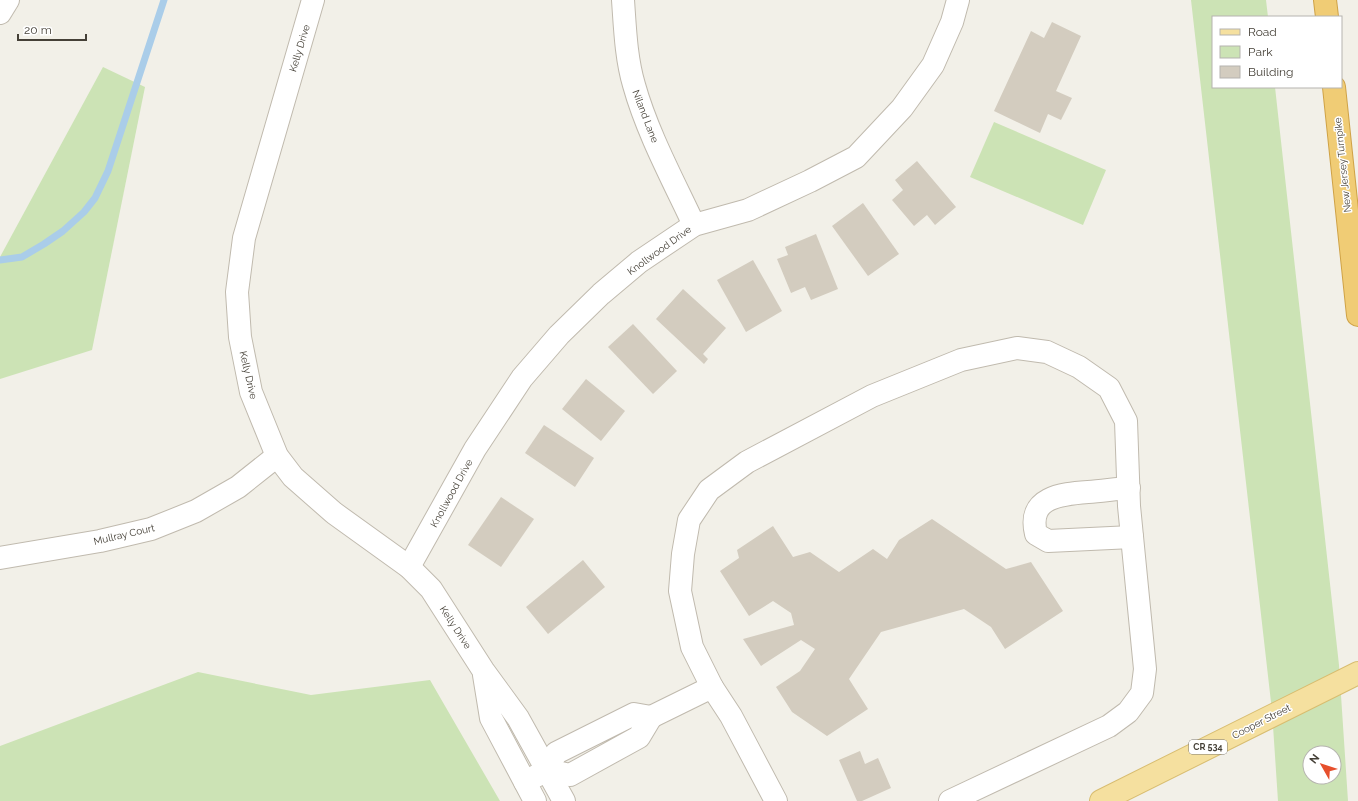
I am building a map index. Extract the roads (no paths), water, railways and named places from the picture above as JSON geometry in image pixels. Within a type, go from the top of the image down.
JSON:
[{"type":"highway","points":[[1325,0],[1327,16]]},
{"type":"highway","name":"New Jersey Turnpike","points":[[1334,88],[1358,315]]},
{"type":"main road","name":"Cooper Street","points":[[1101,801],[1358,673]]},
{"type":"street","points":[[0,13],[8,0]]},
{"type":"street","name":"Kelly Drive","points":[[313,0],[244,238],[237,292],[240,337],[251,392],[277,456],[294,477],[334,513],[409,568],[431,588],[483,670],[518,718],[564,801]]},
{"type":"street","name":"Niland Lane","points":[[623,0],[626,39],[635,89],[643,114],[694,225]]},
{"type":"street","name":"Knollwood Drive","points":[[409,568],[475,449],[522,378],[559,335],[601,294],[639,262],[694,225],[748,210],[810,181],[856,157],[902,108],[933,64],[952,22],[958,0]]},
{"type":"street","points":[[776,801],[692,647],[680,591],[683,554],[689,520],[709,490],[747,462],[872,396],[961,360],[1018,348],[1047,352],[1080,367],[1109,388],[1126,421],[1132,537],[1145,669],[1142,693],[1128,712],[1109,726],[950,801]]},
{"type":"street","name":"Mullray Court","points":[[0,558],[100,541],[151,529],[196,511],[238,487],[277,456]]},
{"type":"street","points":[[1129,488],[1066,494],[1050,498],[1040,506],[1036,512],[1034,524],[1036,534],[1048,542],[1132,537]]},
{"type":"street","name":"Kelly Drive","points":[[483,670],[491,718],[535,801]]},
{"type":"street","points":[[525,782],[547,770],[570,775],[639,737],[651,717],[712,686]]},
{"type":"waterway","points":[[0,260],[22,257],[44,244],[63,231],[84,212],[95,198],[108,171],[164,0]]}]
